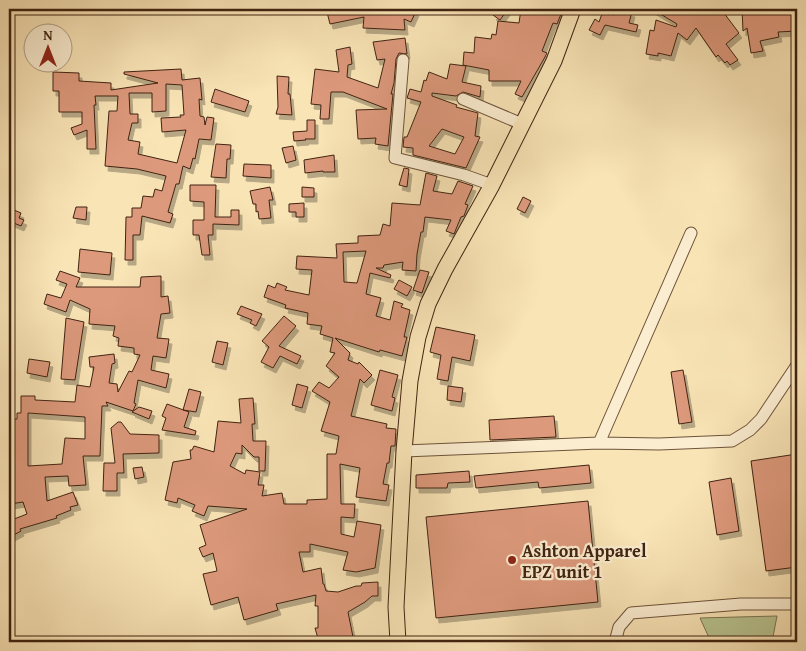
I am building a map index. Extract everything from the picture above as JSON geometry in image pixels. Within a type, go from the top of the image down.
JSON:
[{"type":"main road","points":[[398,642],[396,607],[404,451],[410,381],[418,337],[428,304],[445,269],[492,185],[554,61],[573,9]]},
{"type":"street","points":[[403,60],[395,158],[464,175],[492,185]]},
{"type":"street","points":[[463,99],[522,124]]},
{"type":"street","points":[[599,443],[691,233]]},
{"type":"street","points":[[404,451],[599,443],[659,444],[732,441],[750,430],[761,419],[797,366]]},
{"type":"street","points":[[615,642],[619,626],[631,613],[742,604],[797,604]]},
{"type":"green space","points":[[777,616],[772,642],[711,642],[700,618]]},
{"type":"building","points":[[343,9],[392,9],[402,12],[403,9],[412,9],[416,11],[411,22],[404,19],[405,30],[363,28],[364,17],[330,24],[327,12]]},
{"type":"building","points":[[499,9],[508,9],[500,20],[493,15]]},
{"type":"building","points":[[521,9],[563,9],[557,24],[553,23],[542,51],[547,53],[522,97],[515,94],[521,81],[489,81],[489,70],[463,65],[464,52],[474,53],[475,37],[491,39],[492,34],[496,35],[498,21],[519,23]]},
{"type":"building","points":[[617,9],[632,12],[629,23],[638,25],[636,32],[605,25],[600,35],[589,30],[595,19],[599,22],[603,11],[614,15]]},
{"type":"building","points":[[652,9],[721,9],[739,33],[726,44],[738,60],[730,65],[727,61],[725,63],[718,55],[716,57],[696,28],[687,40],[678,33],[671,56],[658,53],[658,56],[646,54],[650,30],[654,31],[656,20],[676,27],[677,24]]},
{"type":"building","points":[[742,9],[797,9],[797,31],[778,32],[779,37],[760,41],[763,51],[751,53],[747,28],[743,31]]},
{"type":"building","points":[[405,38],[407,54],[399,53],[396,59],[391,94],[393,94],[388,146],[375,144],[376,138],[358,139],[356,110],[387,109],[343,92],[331,92],[329,119],[320,119],[321,105],[311,104],[315,69],[339,72],[336,50],[350,47],[352,64],[348,65],[347,77],[378,88],[385,59],[377,60],[373,42]]},
{"type":"building","points":[[450,64],[466,66],[462,82],[481,86],[480,97],[463,92],[456,96],[432,93],[432,96],[457,105],[456,107],[478,113],[475,136],[480,137],[466,168],[413,155],[413,148],[403,147],[404,137],[407,137],[421,102],[407,98],[410,89],[421,92],[424,80],[426,81],[429,72],[447,79]],"holes":[[[442,129],[464,137],[455,154],[429,146]]]},
{"type":"building","points":[[181,69],[182,80],[200,78],[202,100],[199,99],[200,116],[204,117],[205,125],[207,117],[214,118],[211,140],[199,139],[195,159],[193,158],[190,169],[183,166],[179,184],[176,184],[168,212],[173,214],[170,223],[142,216],[140,235],[133,235],[133,260],[125,260],[126,217],[132,217],[132,208],[141,208],[143,196],[153,197],[155,189],[162,191],[166,176],[137,169],[105,166],[109,111],[117,111],[118,96],[95,96],[96,149],[87,149],[87,130],[74,135],[71,128],[82,124],[82,112],[59,112],[59,91],[53,91],[53,72],[79,73],[79,81],[111,83],[111,90],[158,83],[124,74],[124,72]],"holes":[[[166,84],[182,85],[184,115],[180,115],[181,117],[161,118],[162,132],[186,130],[177,163],[138,154],[140,142],[128,140],[132,123],[138,123],[138,114],[130,114],[129,93],[152,93],[152,112],[166,111]]]},
{"type":"building","points":[[277,76],[289,77],[288,94],[290,94],[292,115],[276,114],[278,107]]},
{"type":"building","points":[[215,89],[249,101],[245,112],[211,102]]},
{"type":"building","points":[[307,120],[315,120],[315,139],[294,141],[293,132],[307,131]]},
{"type":"building","points":[[216,144],[231,145],[230,159],[227,159],[226,178],[211,177]]},
{"type":"building","points":[[293,146],[296,160],[286,163],[282,148]]},
{"type":"building","points":[[334,155],[335,172],[305,173],[304,160]]},
{"type":"building","points":[[244,164],[271,165],[271,178],[243,176]]},
{"type":"building","points":[[404,168],[409,169],[407,187],[399,185]]},
{"type":"building","points":[[426,173],[437,176],[433,191],[452,194],[458,181],[473,186],[465,204],[468,205],[464,216],[461,217],[454,234],[446,231],[451,220],[425,217],[417,254],[416,271],[402,270],[403,262],[384,265],[383,268],[376,268],[391,275],[390,278],[370,273],[366,294],[381,298],[376,316],[390,320],[394,301],[403,304],[401,307],[410,310],[404,337],[407,337],[402,356],[380,350],[379,352],[335,338],[350,353],[348,360],[358,364],[359,362],[372,375],[364,383],[360,379],[351,416],[387,424],[386,428],[396,429],[395,446],[391,446],[389,463],[387,463],[383,484],[389,485],[386,501],[356,497],[360,468],[340,464],[341,504],[355,504],[354,518],[341,517],[341,534],[354,537],[357,521],[381,525],[375,568],[356,572],[343,570],[348,552],[310,544],[310,552],[299,552],[303,572],[321,568],[326,591],[338,592],[361,586],[362,583],[378,582],[378,596],[372,596],[348,612],[353,637],[349,638],[350,642],[319,642],[315,628],[318,628],[318,606],[315,606],[316,595],[276,604],[278,610],[244,620],[238,597],[211,605],[203,574],[217,571],[213,553],[203,557],[199,548],[206,545],[200,525],[247,509],[208,506],[204,516],[192,511],[195,505],[178,498],[177,503],[165,500],[173,462],[191,459],[190,450],[194,446],[214,452],[218,421],[241,423],[239,399],[253,398],[255,424],[252,424],[253,441],[266,441],[265,471],[259,471],[259,457],[254,457],[242,445],[242,454],[236,453],[230,466],[245,474],[246,470],[260,472],[258,485],[264,485],[262,496],[282,493],[284,504],[307,504],[307,500],[327,499],[327,454],[336,454],[339,436],[321,431],[330,402],[312,391],[319,382],[329,388],[339,377],[326,366],[335,353],[330,352],[333,338],[320,334],[322,326],[307,324],[308,313],[285,308],[286,305],[264,297],[268,285],[275,288],[277,283],[287,287],[285,290],[309,295],[312,270],[296,269],[297,256],[337,258],[336,244],[358,243],[358,236],[380,235],[383,224],[390,226],[392,203],[420,205]],"holes":[[[366,251],[357,283],[344,282],[343,252]]]},
{"type":"building","points":[[190,185],[216,185],[215,217],[231,217],[231,210],[239,210],[239,225],[213,224],[213,235],[208,235],[210,255],[202,255],[199,235],[193,235],[193,220],[204,220],[204,202],[190,201]]},
{"type":"building","points":[[270,187],[273,200],[269,200],[271,218],[259,219],[258,211],[256,212],[256,204],[253,204],[250,191]]},
{"type":"building","points":[[302,187],[314,188],[314,197],[302,197]]},
{"type":"building","points":[[523,197],[531,201],[525,213],[517,209]]},
{"type":"building","points":[[304,203],[304,217],[296,217],[296,212],[289,212],[289,204]]},
{"type":"building","points":[[76,207],[87,207],[86,220],[73,218]]},
{"type":"building","points":[[14,210],[21,213],[19,218],[24,220],[21,226],[9,221]]},
{"type":"building","points":[[80,249],[112,253],[110,275],[78,272]]},
{"type":"building","points":[[420,270],[429,272],[422,293],[413,290]]},
{"type":"building","points":[[60,271],[80,278],[76,287],[140,287],[141,277],[161,276],[161,297],[168,296],[170,313],[161,314],[157,338],[169,339],[166,358],[153,356],[151,370],[169,374],[166,388],[138,380],[134,403],[136,404],[133,411],[106,402],[108,406],[102,406],[100,456],[83,456],[86,485],[69,486],[68,476],[45,477],[47,501],[73,492],[78,505],[70,507],[71,510],[56,516],[57,518],[20,529],[21,531],[10,537],[9,521],[27,514],[23,502],[10,504],[9,487],[11,419],[17,419],[17,413],[21,413],[21,396],[35,396],[35,400],[75,402],[77,385],[90,387],[94,367],[90,367],[89,357],[114,354],[115,363],[112,364],[109,383],[117,384],[118,392],[129,371],[132,372],[140,355],[134,354],[134,348],[118,346],[119,338],[113,336],[115,326],[89,324],[90,309],[70,300],[66,312],[44,304],[47,294],[61,298],[67,284],[56,280]],"holes":[[[28,413],[85,417],[85,439],[65,438],[62,464],[28,466]]]},
{"type":"building","points":[[399,280],[412,287],[407,296],[394,289]]},
{"type":"building","points":[[241,306],[262,314],[256,326],[250,323],[252,320],[237,314]]},
{"type":"building","points":[[284,316],[296,326],[279,346],[301,356],[297,364],[280,356],[273,368],[261,362],[269,347],[262,341]]},
{"type":"building","points":[[66,318],[84,322],[75,380],[61,379]]},
{"type":"building","points":[[436,327],[475,335],[470,361],[452,357],[448,381],[437,379],[441,355],[430,352]]},
{"type":"building","points":[[217,341],[228,343],[223,365],[212,362]]},
{"type":"building","points":[[29,359],[50,362],[47,377],[27,373]]},
{"type":"building","points":[[380,370],[398,375],[392,397],[395,398],[392,411],[371,405]]},
{"type":"building","points":[[683,370],[692,422],[679,424],[671,372]]},
{"type":"building","points":[[297,384],[308,387],[302,408],[292,405]]},
{"type":"building","points":[[448,386],[463,388],[461,402],[447,400]]},
{"type":"building","points":[[189,389],[201,392],[196,412],[183,410]]},
{"type":"building","points":[[167,404],[189,412],[184,427],[196,431],[195,435],[162,430],[166,418],[162,416]]},
{"type":"building","points":[[139,407],[152,411],[149,419],[132,412]]},
{"type":"building","points":[[554,416],[556,437],[490,440],[489,420]]},
{"type":"building","points":[[118,422],[121,422],[130,434],[159,435],[159,453],[123,454],[124,473],[117,473],[117,491],[103,491],[104,463],[115,463],[111,428]]},
{"type":"building","points":[[797,454],[797,567],[766,571],[751,461]]},
{"type":"building","points":[[589,465],[591,483],[539,488],[538,482],[476,488],[474,476]]},
{"type":"building","points":[[142,467],[144,477],[135,479],[133,468]]},
{"type":"building","points":[[469,471],[470,482],[448,483],[447,488],[416,488],[416,475]]},
{"type":"building","points":[[731,478],[739,531],[717,535],[709,482]]},
{"type":"building","name":"Ashton Apparel EPZ unit 1","points":[[588,501],[598,602],[436,618],[426,517]]},
{"type":"place","name":"Ashton Apparel EPZ unit 1","points":[[512,560]]}]
